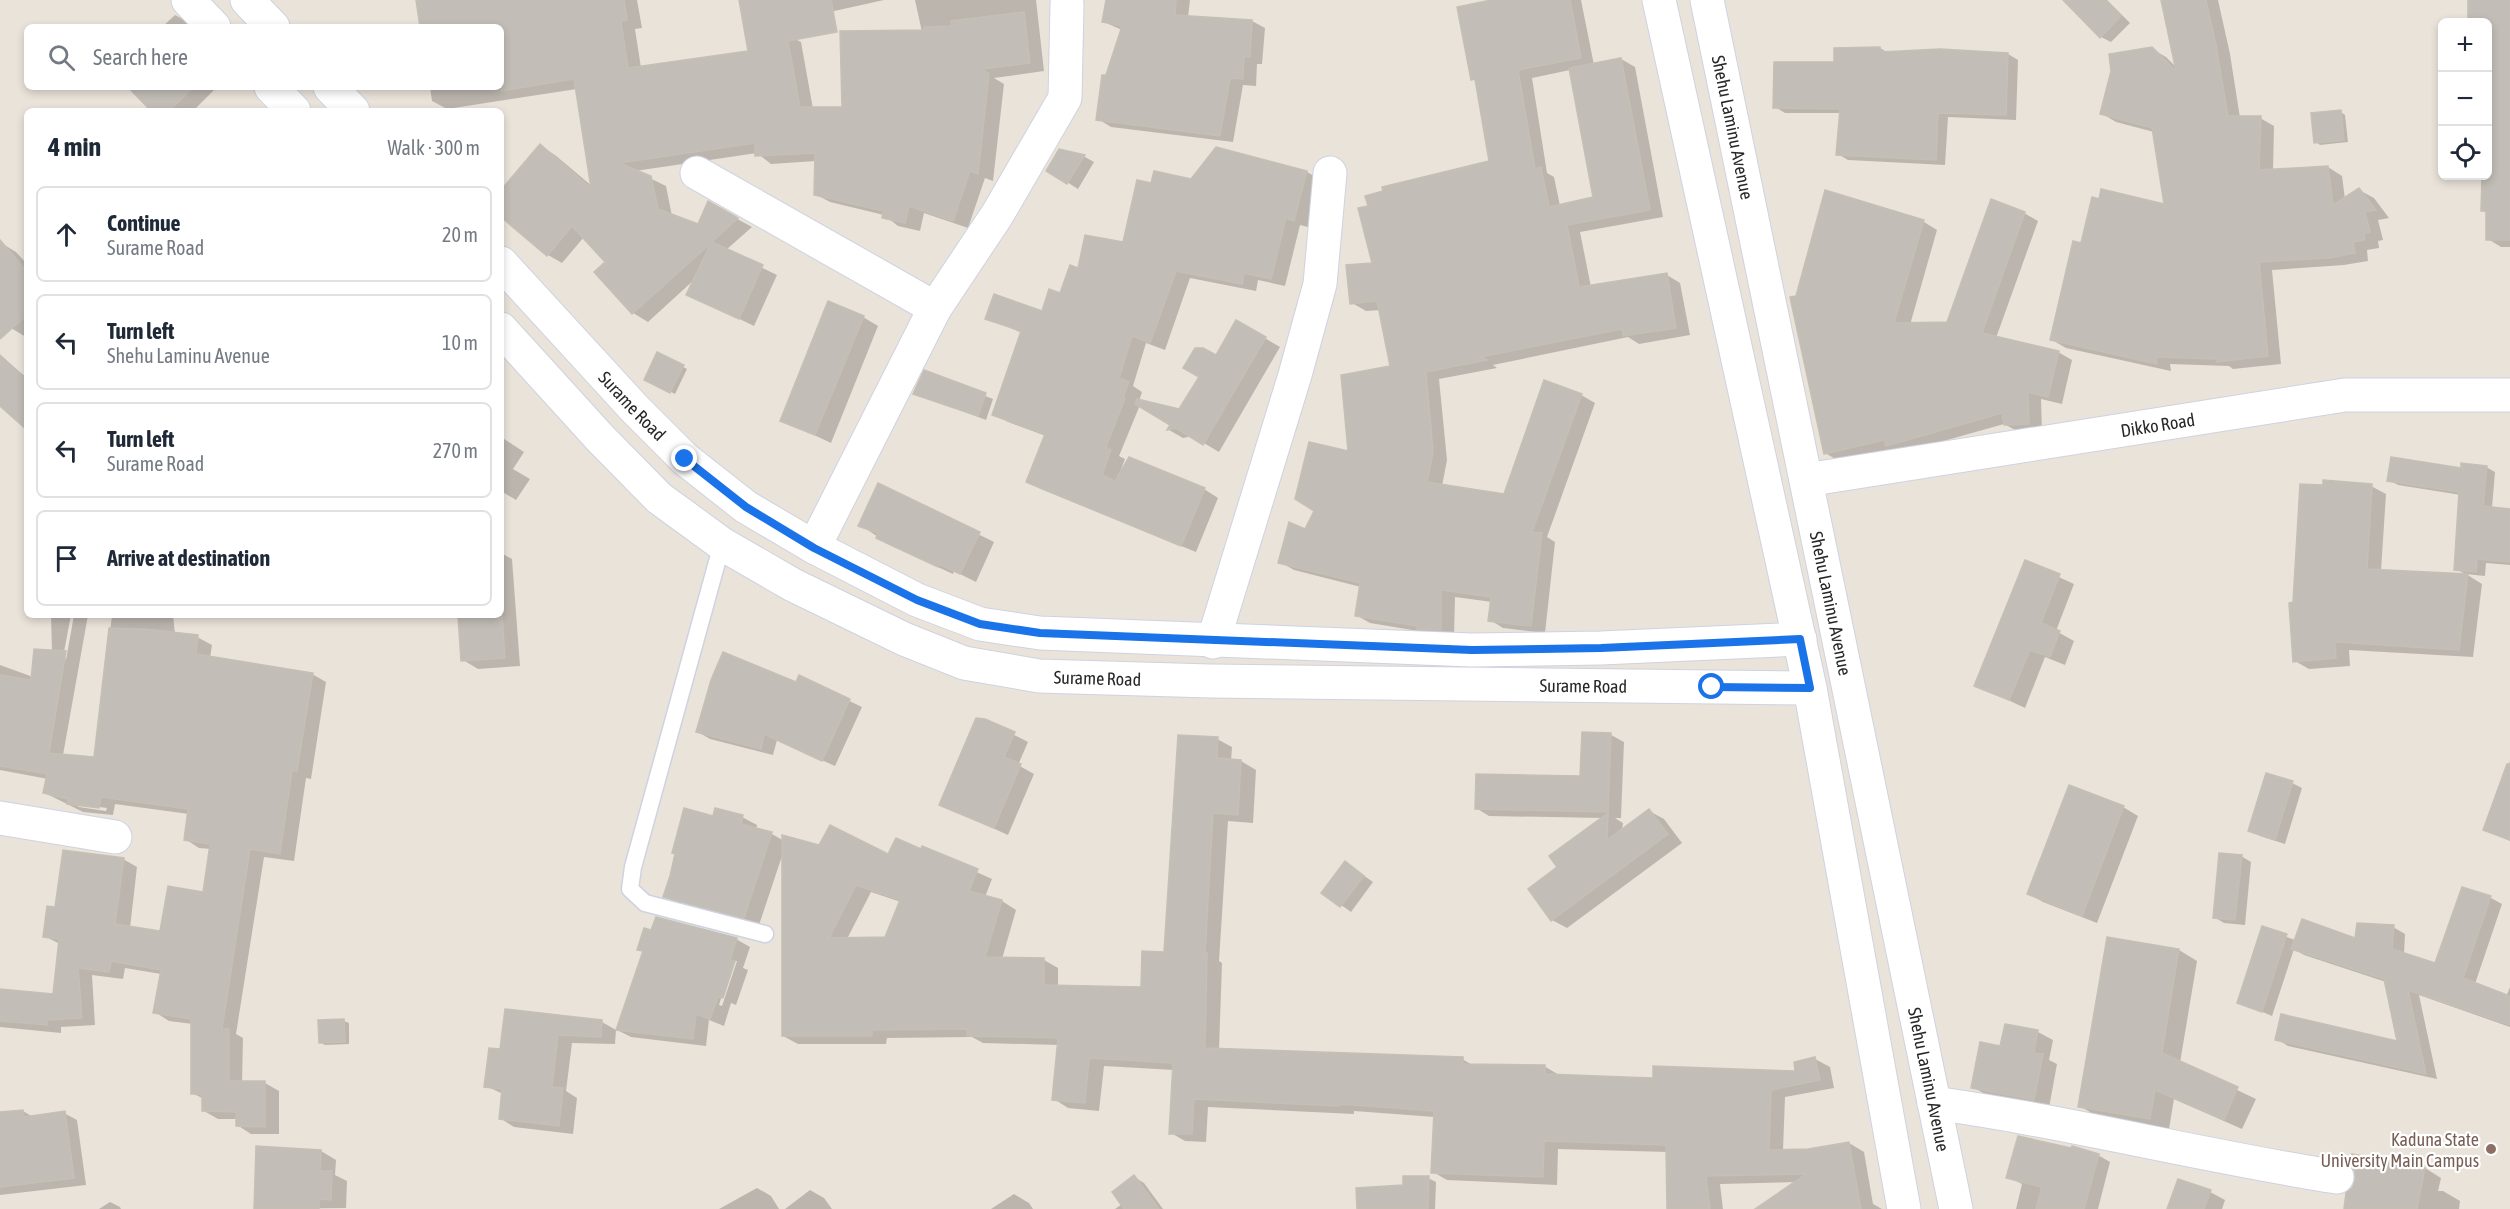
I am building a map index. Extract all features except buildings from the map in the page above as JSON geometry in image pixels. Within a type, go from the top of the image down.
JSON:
[{"type":"street","points":[[188,0],[211,24]]},
{"type":"street","points":[[248,0],[270,24]]},
{"type":"street","points":[[1659,0],[1810,688],[1904,1209]]},
{"type":"street","name":"Shehu Laminu Avenue","points":[[1707,0],[1956,1209]]},
{"type":"street","points":[[814,548],[935,308],[997,215],[1065,98],[1067,4]]},
{"type":"street","points":[[274,90],[291,108]]},
{"type":"street","points":[[333,90],[351,108]]},
{"type":"street","points":[[697,173],[935,308]]},
{"type":"street","points":[[1213,642],[1295,375],[1320,284],[1330,173]]},
{"type":"street","name":"Surame Road","points":[[504,266],[535,297],[634,408],[685,459],[746,507],[814,548],[917,600],[980,624],[1040,633],[1213,642],[1472,650],[1601,648],[1800,639]]},
{"type":"street","points":[[504,324],[535,297]]},
{"type":"street","name":"Surame Road","points":[[504,330],[600,438],[659,498],[722,544],[793,585],[904,639],[964,663],[1039,676],[1471,686],[1810,688]]},
{"type":"street","name":"Dikko Road","points":[[1806,480],[2344,395],[2510,395]]},
{"type":"street","points":[[0,818],[115,837]]},
{"type":"street","points":[[1934,1103],[2022,1115],[2252,1164],[2337,1177]]},
{"type":"lane","points":[[722,544],[633,867],[630,889],[645,903],[765,934]]},
{"type":"place","name":"Kaduna State University Main Campus","points":[[2491,1149]]},
{"type":"route","points":[[685,459],[746,507],[814,548],[917,600],[980,624],[1040,633],[1213,642],[1472,650],[1601,648],[1800,639],[1810,688],[1712,687]]}]
